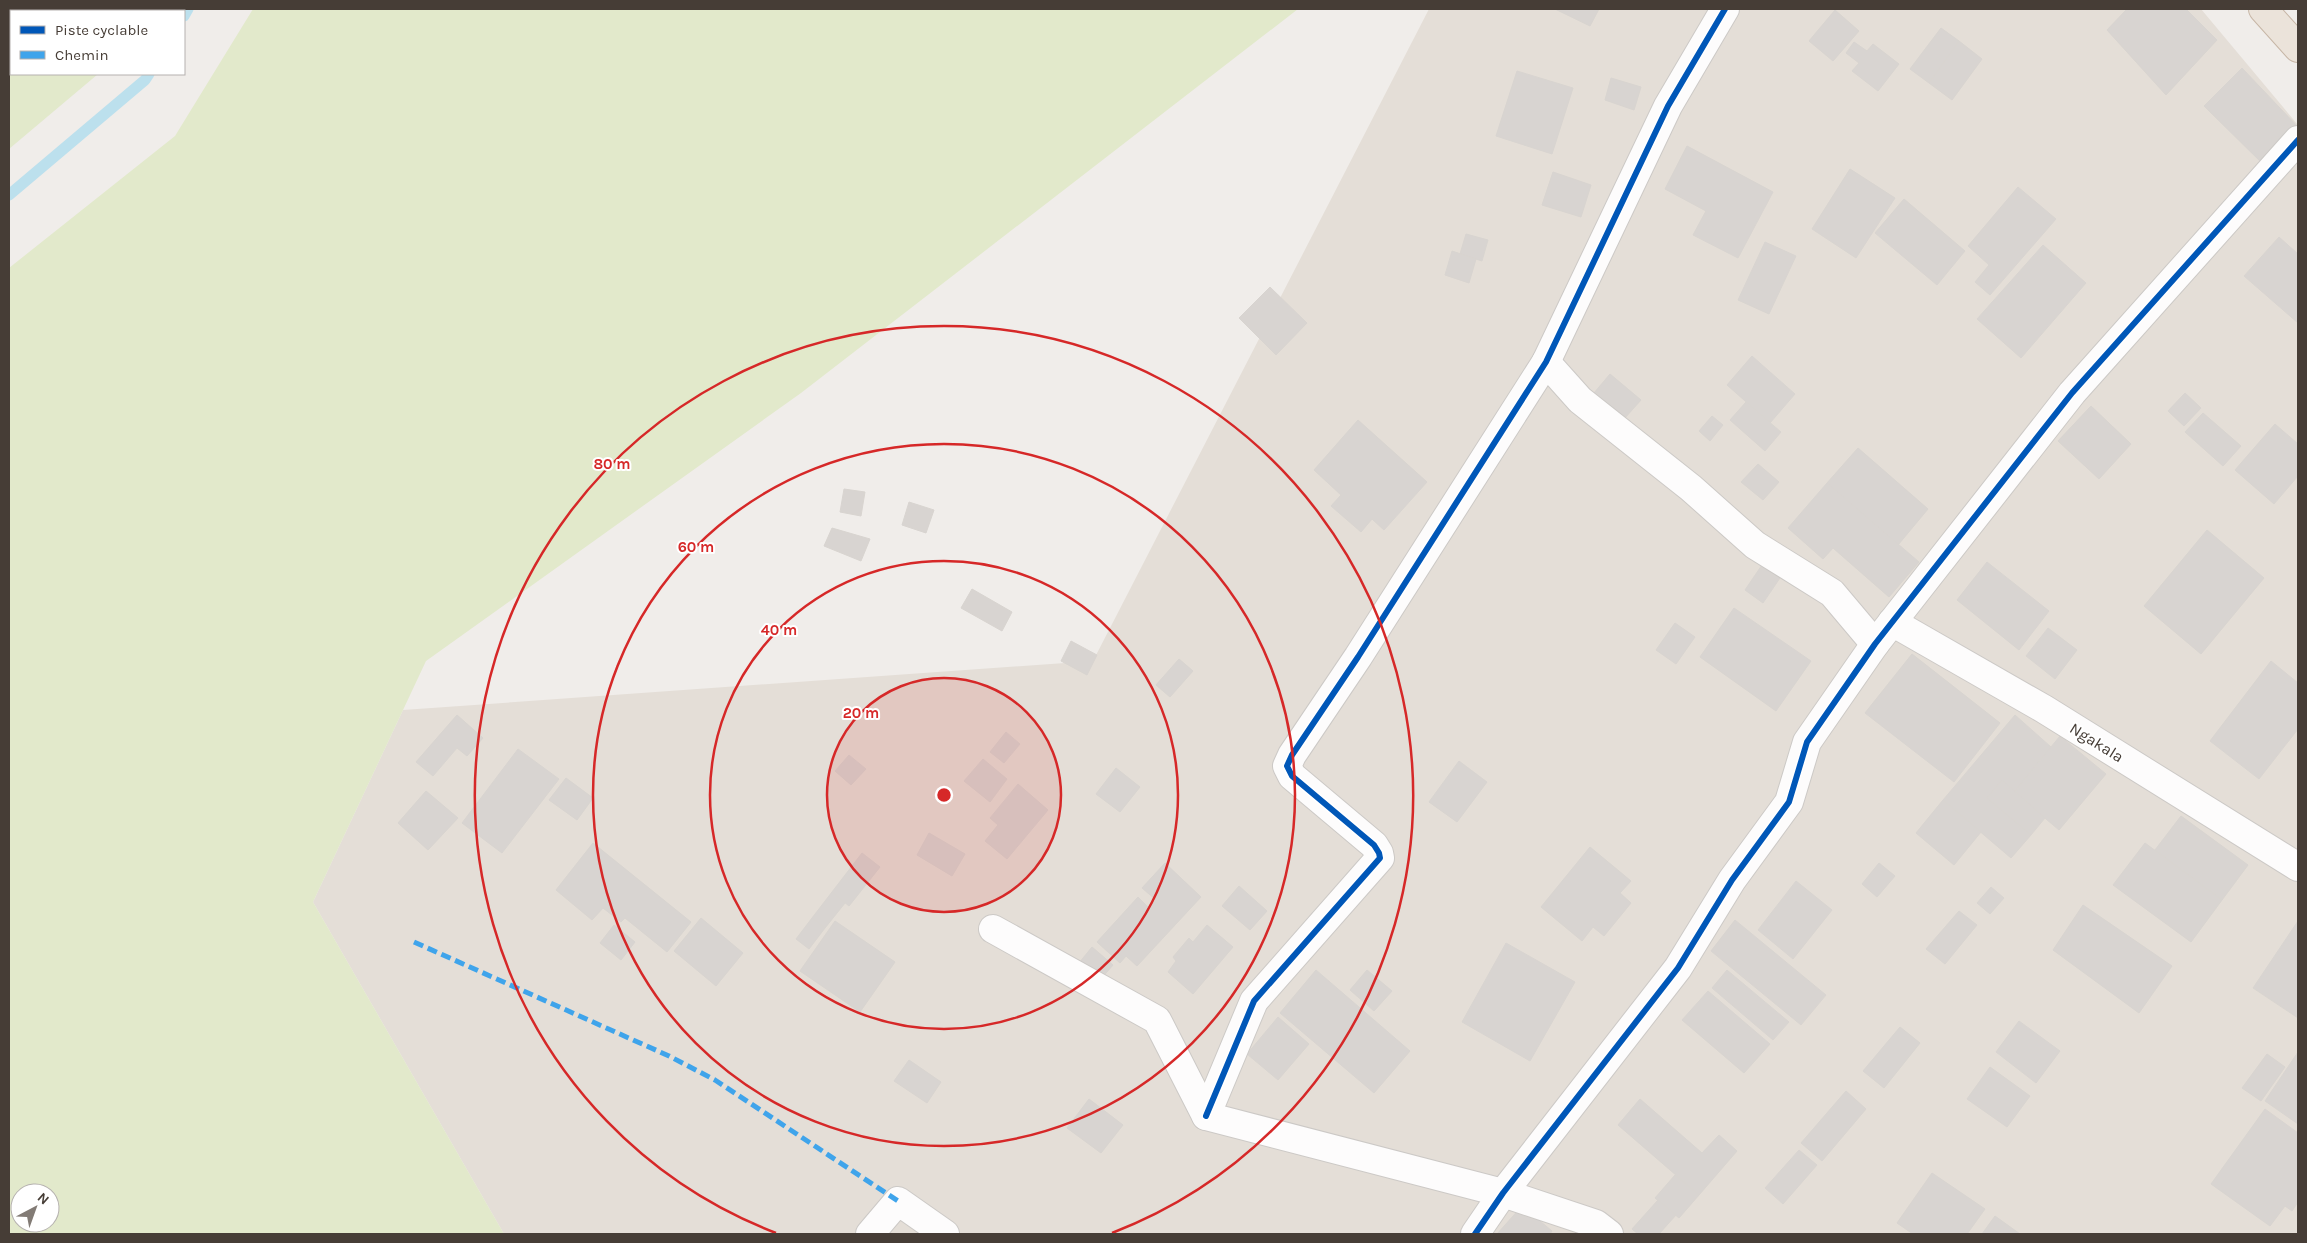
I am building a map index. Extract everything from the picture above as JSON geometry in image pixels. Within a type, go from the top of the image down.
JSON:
[{"type":"highway","points":[[2263,9],[2298,48]]},
{"type":"street","points":[[1206,1116],[1254,1001],[1380,858],[1380,853],[1374,845],[1292,776],[1287,766],[1292,754],[1358,657],[1546,362],[1668,106],[1725,9]]},
{"type":"street","points":[[1475,1234],[1503,1193],[1678,968],[1732,880],[1789,802],[1807,742],[1875,644],[2072,393],[2298,140]]},
{"type":"street","points":[[1546,362],[1580,400],[1691,488],[1755,545],[1832,593],[1875,644]]},
{"type":"street","name":"Ngakala","points":[[1892,622],[2044,709],[2298,867]]},
{"type":"street","points":[[993,929],[1157,1020],[1206,1116],[1503,1193],[1596,1224],[1609,1234]]},
{"type":"street","points":[[870,1234],[898,1201],[945,1234]]},
{"type":"shaded area","points":[[1429,9],[2201,9],[2298,125],[2298,1234],[504,1234],[313,902],[403,710],[1093,661]]},
{"type":"green space","points":[[9,9],[145,9],[10,10],[10,75],[97,75],[9,149]]},
{"type":"green space","points":[[253,9],[1298,9],[801,393],[426,661],[313,902],[504,1234],[9,1234],[9,268],[175,136]]},
{"type":"building","points":[[1555,9],[1599,9],[1590,26]]},
{"type":"building","points":[[2127,9],[2186,9],[2217,40],[2166,95],[2107,30]]},
{"type":"building","points":[[1835,10],[1859,31],[1833,61],[1809,41]]},
{"type":"building","points":[[1941,28],[1959,41],[1929,83],[1910,69]]},
{"type":"building","points":[[1959,41],[1982,59],[1952,100],[1929,83]]},
{"type":"building","points":[[1854,42],[1867,51],[1873,44],[1899,64],[1878,91],[1852,71],[1859,63],[1846,53]]},
{"type":"building","points":[[2242,68],[2298,127],[2266,167],[2204,106]]},
{"type":"building","points":[[1517,71],[1573,88],[1552,154],[1496,136]]},
{"type":"building","points":[[1611,78],[1641,87],[1634,110],[1605,100]]},
{"type":"building","points":[[1687,146],[1773,192],[1738,258],[1693,235],[1706,211],[1665,189]]},
{"type":"building","points":[[1850,169],[1895,198],[1856,258],[1812,229]]},
{"type":"building","points":[[1553,172],[1591,185],[1581,217],[1542,205]]},
{"type":"building","points":[[2018,187],[2056,219],[1990,295],[1975,282],[1989,265],[1968,246]]},
{"type":"building","points":[[1904,199],[1965,251],[1937,285],[1875,233]]},
{"type":"building","points":[[1466,234],[1488,240],[1482,261],[1460,254]]},
{"type":"building","points":[[2279,237],[2298,254],[2298,323],[2244,276]]},
{"type":"building","points":[[1765,242],[1796,256],[1769,314],[1738,300]]},
{"type":"building","points":[[2043,245],[2086,283],[2021,358],[1977,319]]},
{"type":"building","points":[[1452,251],[1476,259],[1469,283],[1445,275]]},
{"type":"building","points":[[1270,287],[1307,323],[1276,355],[1239,318]]},
{"type":"building","points":[[1752,356],[1795,394],[1770,423],[1727,385]]},
{"type":"building","points":[[1610,374],[1641,400],[1624,419],[1594,393]]},
{"type":"building","points":[[2185,393],[2201,408],[2184,426],[2168,411]]},
{"type":"building","points":[[1746,402],[1781,432],[1765,451],[1730,420]]},
{"type":"building","points":[[2091,406],[2131,444],[2099,479],[2058,441]]},
{"type":"building","points":[[2203,413],[2241,446],[2223,466],[2185,432]]},
{"type":"building","points":[[1712,416],[1723,425],[1710,441],[1699,431]]},
{"type":"building","points":[[1358,420],[1427,482],[1384,530],[1372,519],[1361,532],[1331,506],[1341,495],[1314,470]]},
{"type":"building","points":[[2275,424],[2298,444],[2298,476],[2274,504],[2235,470]]},
{"type":"building","points":[[1858,448],[1928,509],[1898,545],[1827,483]]},
{"type":"building","points":[[1758,464],[1779,482],[1763,500],[1741,482]]},
{"type":"building","points":[[1827,483],[1919,562],[1889,597],[1833,548],[1823,559],[1788,528]]},
{"type":"building","points":[[844,489],[865,492],[861,516],[840,512]]},
{"type":"building","points":[[909,502],[934,510],[926,533],[902,525]]},
{"type":"building","points":[[832,528],[870,539],[861,561],[824,546]]},
{"type":"building","points":[[2207,530],[2264,578],[2201,654],[2144,606]]},
{"type":"building","points":[[1764,562],[1782,575],[1763,603],[1745,590]]},
{"type":"building","points":[[1987,562],[2049,611],[2019,650],[1957,600]]},
{"type":"building","points":[[972,589],[1012,612],[1002,631],[961,608]]},
{"type":"building","points":[[1734,608],[1811,661],[1776,711],[1700,657]]},
{"type":"building","points":[[1675,623],[1695,637],[1676,664],[1656,650]]},
{"type":"building","points":[[2048,628],[2077,650],[2055,679],[2026,656]]},
{"type":"building","points":[[1071,641],[1097,655],[1087,675],[1061,661]]},
{"type":"building","points":[[1912,654],[2000,723],[1954,782],[1865,713]]},
{"type":"building","points":[[1179,659],[1193,671],[1170,697],[1156,685]]},
{"type":"building","points":[[2271,661],[2298,683],[2298,729],[2259,779],[2210,741]]},
{"type":"building","points":[[457,715],[483,738],[467,756],[457,748],[433,776],[416,762]]},
{"type":"building","points":[[2015,715],[2051,747],[2014,792],[2002,780],[1987,798],[2031,835],[2011,858],[1943,800]]},
{"type":"building","points":[[1006,732],[1020,744],[1004,763],[990,752]]},
{"type":"building","points":[[2060,736],[2106,774],[2059,830],[2014,792]]},
{"type":"building","points":[[518,749],[559,779],[502,853],[462,823]]},
{"type":"building","points":[[849,755],[866,769],[851,785],[835,771]]},
{"type":"building","points":[[983,759],[1007,779],[990,802],[964,781]]},
{"type":"building","points":[[1459,761],[1487,782],[1457,822],[1429,802]]},
{"type":"building","points":[[1116,768],[1140,787],[1120,812],[1096,794]]},
{"type":"building","points":[[566,778],[593,798],[577,820],[549,800]]},
{"type":"building","points":[[2002,780],[2045,818],[2031,835],[1987,798]]},
{"type":"building","points":[[1018,784],[1048,810],[1007,859],[985,841],[998,825],[990,818]]},
{"type":"building","points":[[426,791],[458,818],[428,850],[398,823]]},
{"type":"building","points":[[1943,800],[1981,832],[1954,865],[1916,833]]},
{"type":"building","points":[[2181,816],[2248,865],[2222,900],[2155,850]]},
{"type":"building","points":[[929,833],[965,854],[952,876],[917,855]]},
{"type":"building","points":[[593,843],[691,922],[667,952],[625,918],[621,922],[603,908],[592,920],[556,890]]},
{"type":"building","points":[[2145,843],[2222,900],[2191,942],[2113,885]]},
{"type":"building","points":[[1590,847],[1631,881],[1620,893],[1631,903],[1604,936],[1593,927],[1582,941],[1541,907]]},
{"type":"building","points":[[862,853],[880,867],[849,906],[832,892]]},
{"type":"building","points":[[1165,863],[1201,897],[1137,966],[1126,956],[1120,963],[1097,942],[1138,897],[1149,908],[1156,900],[1142,888]]},
{"type":"building","points":[[1879,863],[1895,876],[1877,897],[1862,884]]},
{"type":"building","points":[[1796,881],[1832,910],[1793,959],[1758,930]]},
{"type":"building","points":[[1239,886],[1267,911],[1250,930],[1222,906]]},
{"type":"building","points":[[1991,887],[2004,898],[1990,914],[1977,903]]},
{"type":"building","points":[[832,892],[845,903],[825,928],[812,918]]},
{"type":"building","points":[[2083,905],[2172,966],[2139,1013],[2053,950]]},
{"type":"building","points":[[1959,911],[1977,925],[1945,964],[1926,949]]},
{"type":"building","points":[[701,918],[743,953],[716,986],[674,951]]},
{"type":"building","points":[[812,918],[825,928],[809,949],[796,939]]},
{"type":"building","points":[[1735,920],[1826,995],[1801,1025],[1711,951]]},
{"type":"building","points":[[835,921],[895,962],[860,1012],[800,971]]},
{"type":"building","points":[[2298,921],[2298,1018],[2253,988]]},
{"type":"building","points":[[614,925],[635,942],[621,960],[600,943]]},
{"type":"building","points":[[1207,925],[1233,947],[1193,994],[1168,972],[1176,961],[1173,957],[1189,938],[1193,942]]},
{"type":"building","points":[[1506,943],[1575,982],[1530,1061],[1462,1022]]},
{"type":"building","points":[[1092,947],[1113,965],[1100,980],[1079,963]]},
{"type":"building","points":[[1316,970],[1410,1051],[1374,1093],[1280,1013]]},
{"type":"building","points":[[1367,970],[1392,991],[1374,1011],[1350,990]]},
{"type":"building","points":[[1727,970],[1789,1022],[1773,1040],[1712,988]]},
{"type":"building","points":[[1708,991],[1770,1044],[1744,1073],[1682,1020]]},
{"type":"building","points":[[1278,1017],[1309,1044],[1278,1080],[1247,1054]]},
{"type":"building","points":[[2019,1021],[2060,1051],[2036,1083],[1996,1052]]},
{"type":"building","points":[[1900,1027],[1920,1043],[1884,1088],[1863,1071]]},
{"type":"building","points":[[2298,1052],[2298,1124],[2265,1101]]},
{"type":"building","points":[[2267,1054],[2285,1067],[2261,1101],[2242,1088]]},
{"type":"building","points":[[909,1060],[941,1082],[927,1103],[894,1081]]},
{"type":"building","points":[[1990,1067],[2030,1096],[2007,1127],[1967,1099]]},
{"type":"building","points":[[1846,1091],[1866,1109],[1822,1161],[1801,1143]]},
{"type":"building","points":[[1089,1099],[1123,1125],[1101,1153],[1067,1128]]},
{"type":"building","points":[[1640,1099],[1702,1153],[1719,1135],[1737,1151],[1699,1195],[1618,1125]]},
{"type":"building","points":[[2265,1109],[2298,1133],[2298,1202],[2292,1211],[2285,1206],[2270,1226],[2211,1184]]},
{"type":"building","points":[[1799,1150],[1817,1165],[1783,1204],[1765,1188]]},
{"type":"building","points":[[1932,1173],[1985,1209],[1967,1234],[1913,1234],[1897,1223]]},
{"type":"building","points":[[1675,1175],[1699,1195],[1679,1218],[1655,1198]]},
{"type":"building","points":[[1658,1200],[1676,1215],[1659,1234],[1638,1234],[1632,1229]]},
{"type":"building","points":[[1522,1206],[1552,1231],[1550,1234],[1497,1234]]},
{"type":"building","points":[[1995,1216],[2020,1234],[1982,1234]]},
{"type":"waterway","points":[[185,14],[188,9]]},
{"type":"waterway","points":[[9,195],[145,80],[148,75]]},
{"type":"marked path","points":[[414,942],[669,1056],[715,1080],[898,1201]]},
{"type":"cycle path","points":[[1206,1116],[1254,1001],[1380,858],[1374,845],[1292,776],[1287,766],[1292,755],[1358,657],[1546,362],[1668,106],[1725,9]]},
{"type":"cycle path","points":[[1475,1234],[1503,1193],[1678,968],[1732,880],[1789,802],[1807,742],[1875,644],[2072,393],[2298,140]]}]
